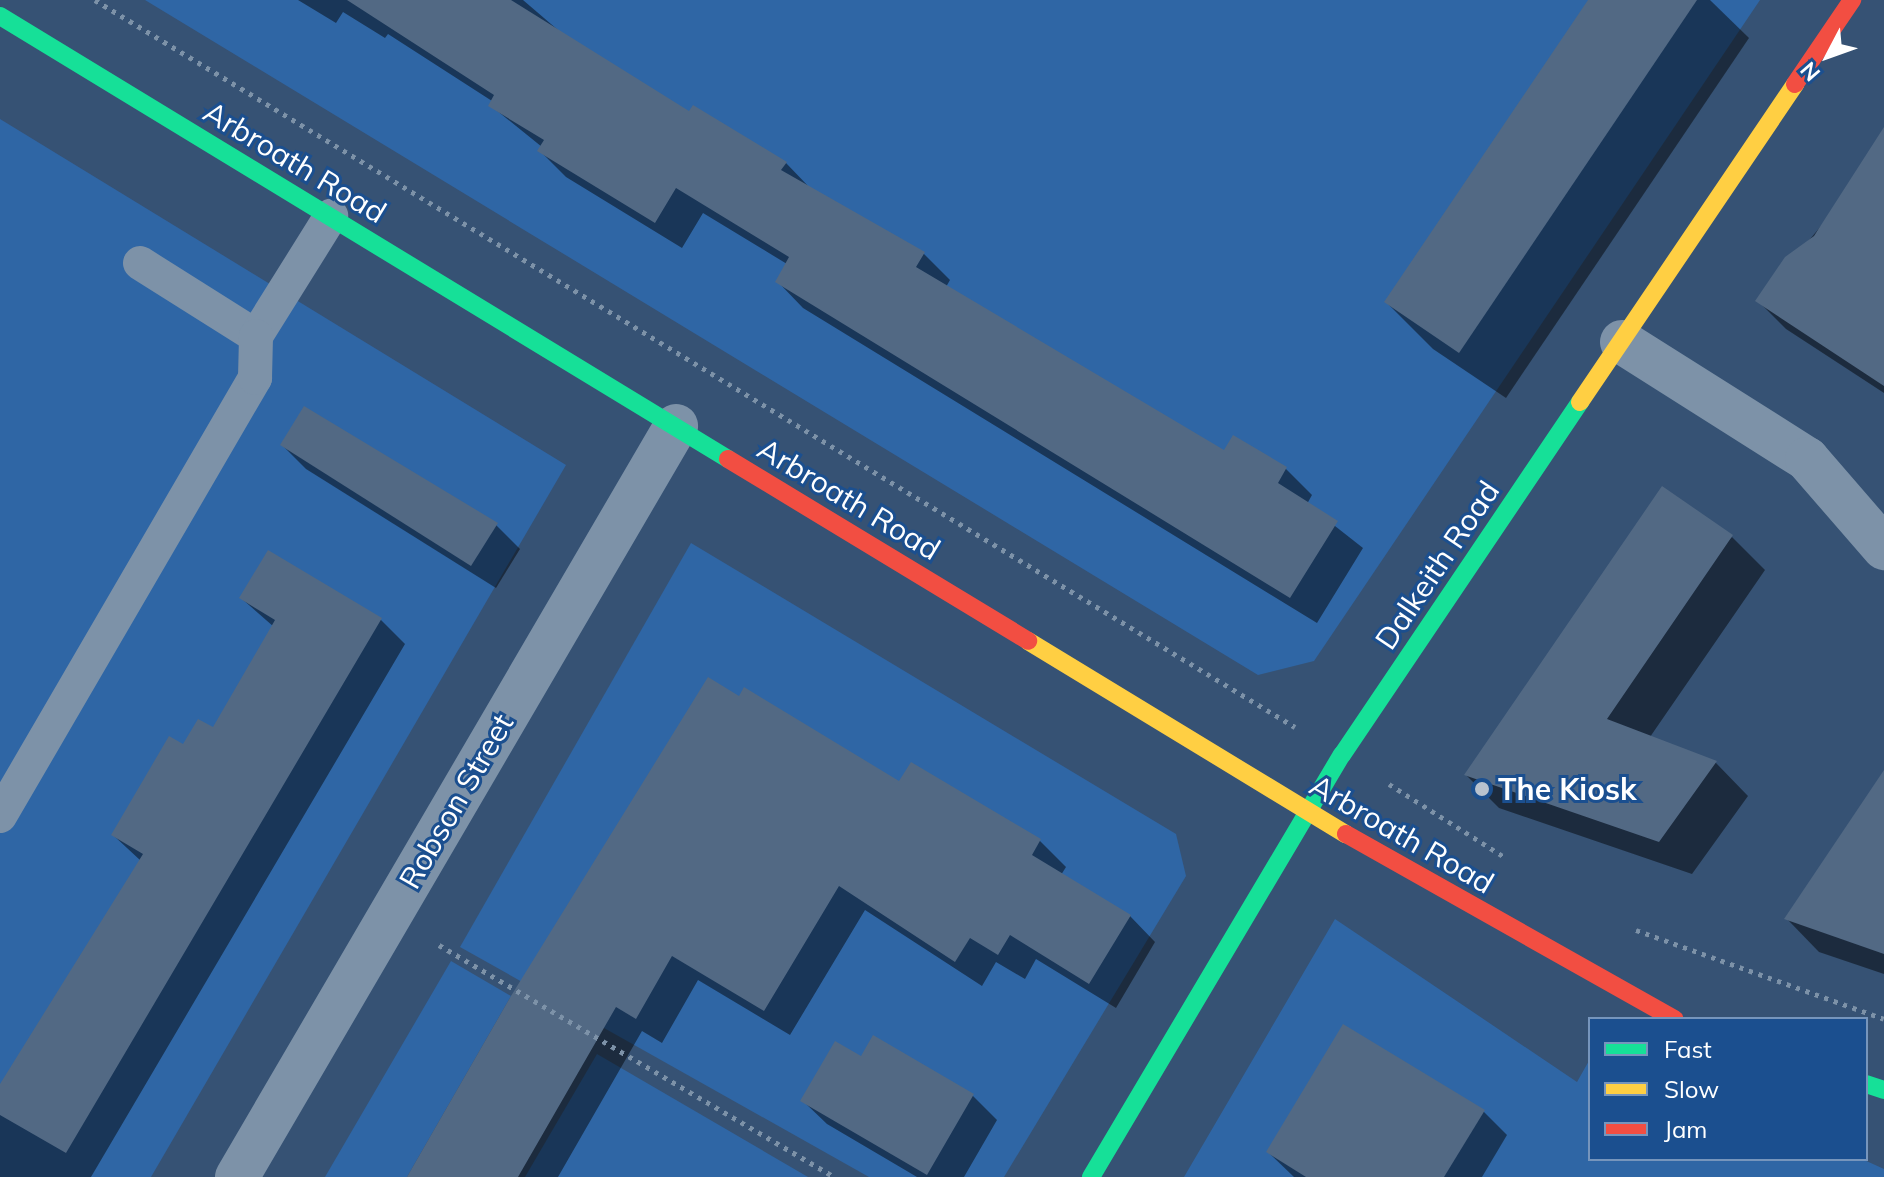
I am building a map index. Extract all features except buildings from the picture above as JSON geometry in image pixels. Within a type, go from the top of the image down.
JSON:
[{"type":"main road","name":"Dalkeith Road","points":[[1091,1177],[1342,755],[1852,0]]},
{"type":"main road","name":"Arbroath Road","points":[[0,16],[1306,811],[1670,1017]]},
{"type":"street","points":[[1622,342],[1807,459],[1884,548]]},
{"type":"street","name":"Robson Street","points":[[237,1177],[676,426]]},
{"type":"lane","points":[[0,816],[255,378],[256,336],[331,216]]},
{"type":"lane","points":[[140,263],[256,336]]},
{"type":"path","points":[[95,0],[1342,755],[1509,860]]},
{"type":"path","points":[[389,915],[835,1177]]},
{"type":"path","points":[[1630,928],[1884,1019]]},
{"type":"shaded area","points":[[145,0],[1760,0],[1314,661],[1258,675]]},
{"type":"shaded area","points":[[0,119],[566,465],[151,1177],[0,1177]]},
{"type":"shaded area","points":[[691,543],[1176,834],[1186,876],[1004,1177],[869,1177],[460,947]]},
{"type":"shaded area","points":[[1335,919],[1577,1082],[1588,1063],[1588,1161],[1866,1161],[1884,1169],[1884,1177],[1184,1177]]},
{"type":"shaded area","points":[[451,961],[511,996],[407,1177],[325,1177]]},
{"type":"shaded area","points":[[597,1054],[808,1177],[525,1177]]},
{"type":"traffic: fast","points":[[0,16],[728,459]]},
{"type":"traffic: fast","points":[[1091,1177],[1342,755],[1580,402]]},
{"type":"traffic: fast","points":[[1868,1085],[1884,1090]]},
{"type":"traffic: slow","points":[[1580,402],[1795,84]]},
{"type":"traffic: slow","points":[[1028,641],[1346,834]]},
{"type":"traffic: jam","points":[[1795,84],[1852,0]]},
{"type":"traffic: jam","points":[[728,459],[1028,641]]},
{"type":"traffic: jam","points":[[1346,834],[1670,1017]]},
{"type":"place","name":"The Kiosk","points":[[1482,789]]}]
